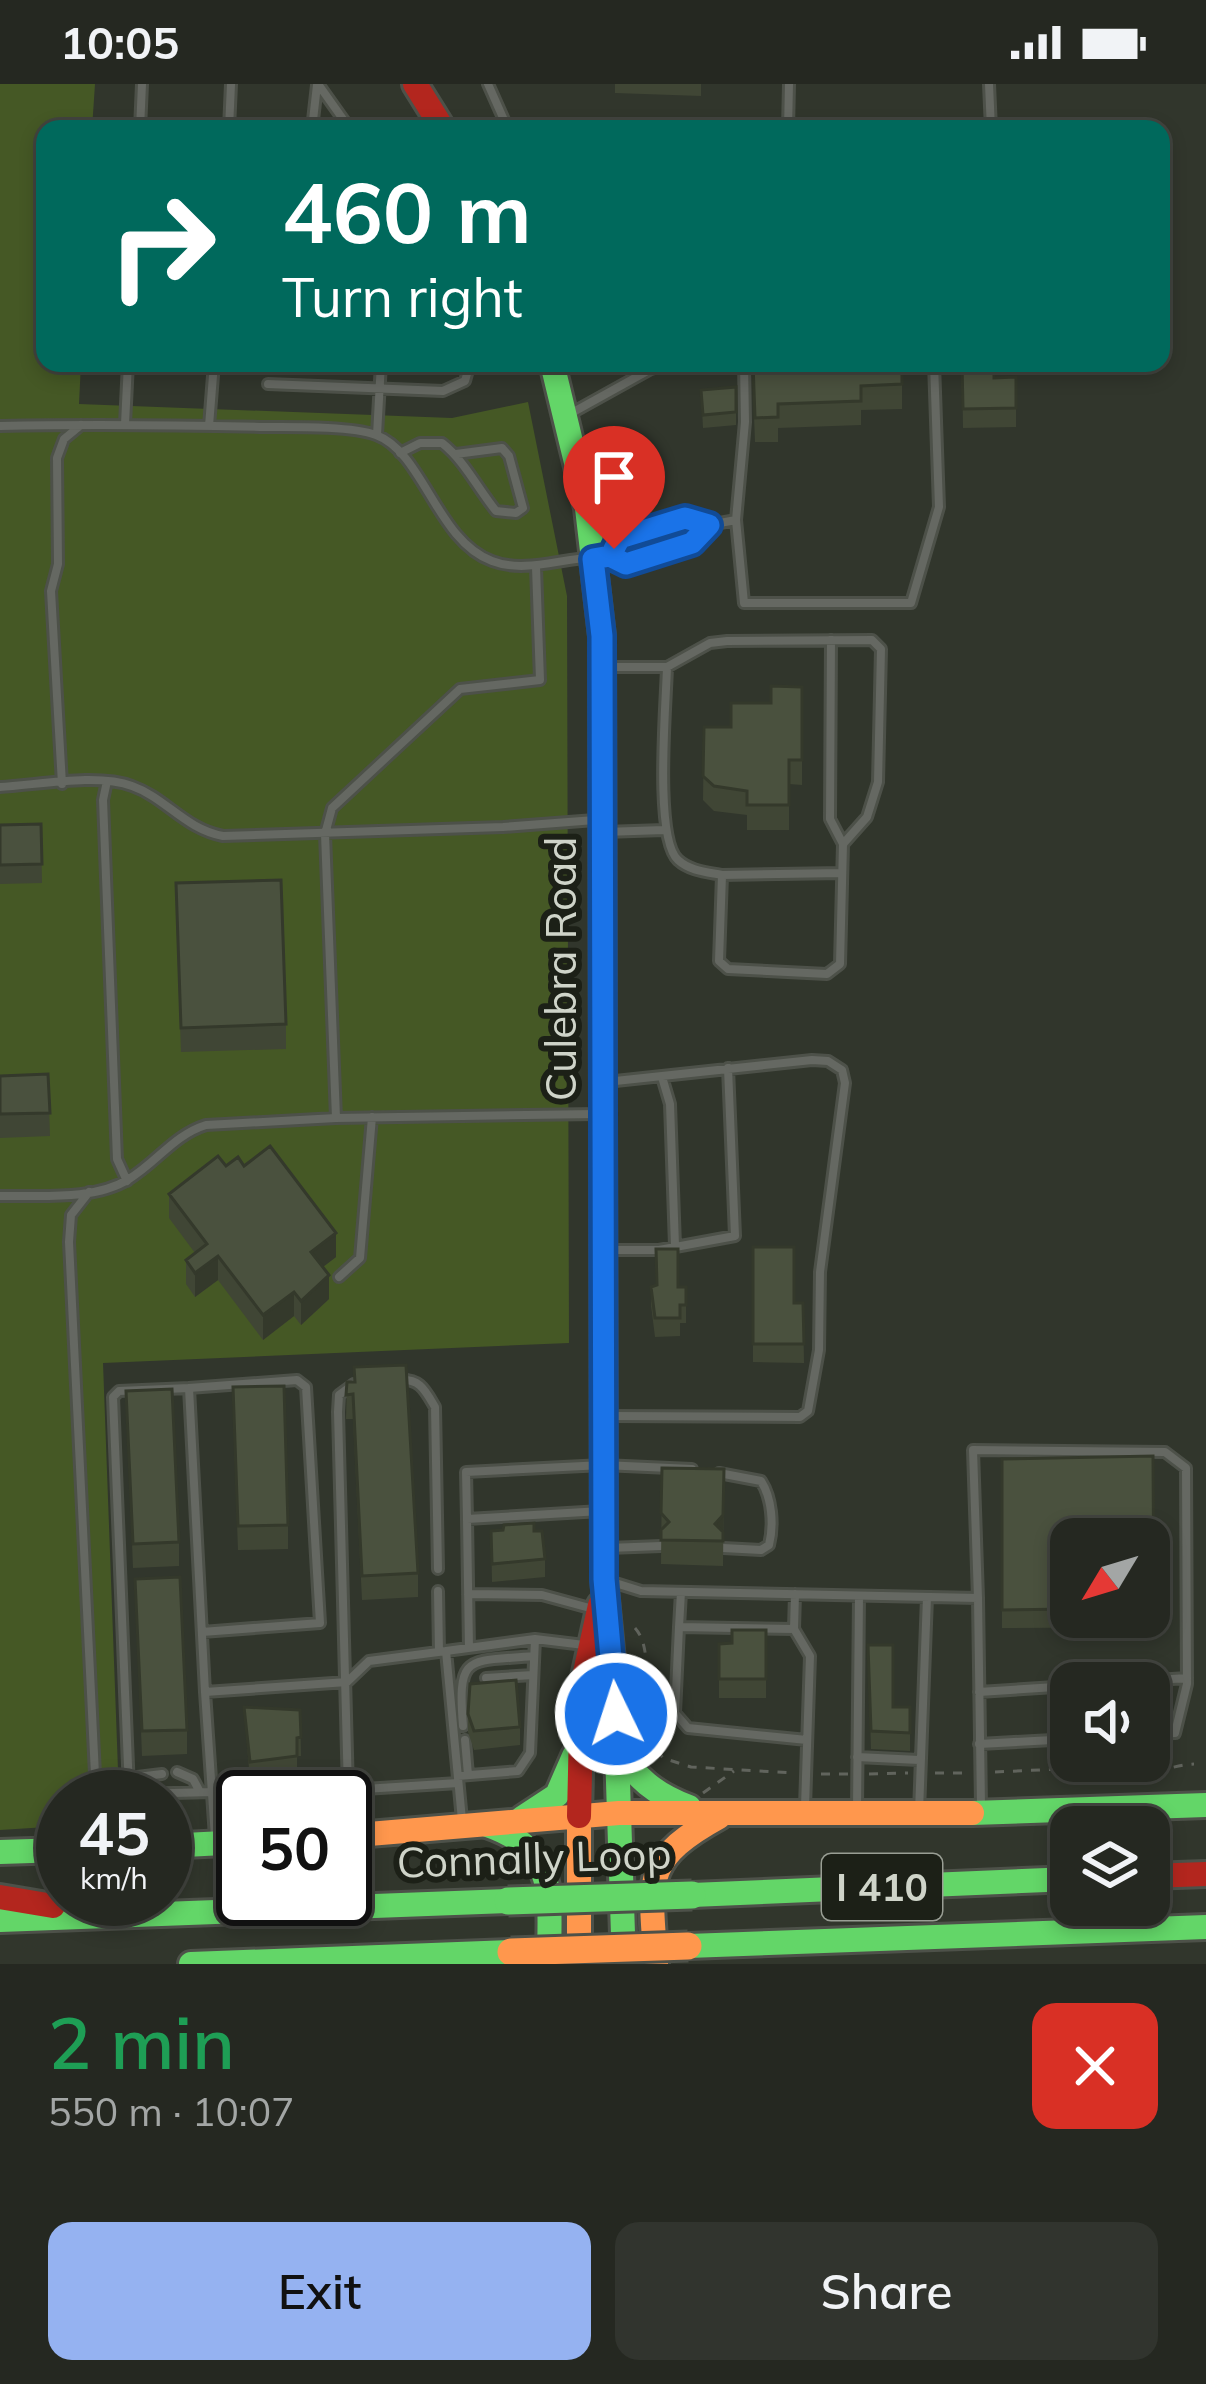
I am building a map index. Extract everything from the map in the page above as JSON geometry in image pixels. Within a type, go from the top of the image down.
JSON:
[{"type":"main road","points":[[416,84],[438,120]]},
{"type":"main road","name":"Culebra Road","points":[[555,372],[602,557],[604,1579],[617,1739],[624,1964]]},
{"type":"main road","name":"Culebra Road","points":[[579,1964],[579,1724],[604,1579]]},
{"type":"main road","points":[[486,1824],[534,1813],[561,1790],[579,1724]]},
{"type":"main road","points":[[617,1739],[630,1769],[656,1792],[693,1808],[727,1814]]},
{"type":"main road","points":[[372,1834],[619,1813],[920,1815],[1206,1805]]},
{"type":"main road","points":[[656,1964],[651,1892],[657,1863],[679,1838],[727,1814]]},
{"type":"main road","points":[[486,1824],[520,1840],[542,1859],[548,1876],[549,1964]]},
{"type":"main road","points":[[0,1852],[36,1851]]},
{"type":"main road","points":[[1170,1875],[1206,1874]]},
{"type":"main road","name":"Connally Loop","points":[[192,1913],[1050,1880]]},
{"type":"main road","points":[[0,1898],[36,1904]]},
{"type":"main road","name":"Connally Loop","points":[[0,1920],[36,1919]]},
{"type":"main road","name":"I 410","points":[[191,1964],[1206,1927]]},
{"type":"lane","points":[[140,120],[142,84]]},
{"type":"lane","points":[[229,120],[230,84]]},
{"type":"lane","points":[[313,120],[318,84]]},
{"type":"lane","points":[[318,84],[344,120]]},
{"type":"lane","points":[[488,84],[504,120]]},
{"type":"lane","points":[[788,120],[789,84]]},
{"type":"lane","points":[[989,84],[991,120]]},
{"type":"lane","points":[[125,424],[128,372]]},
{"type":"lane","points":[[209,426],[213,372]]},
{"type":"lane","points":[[377,435],[380,372]]},
{"type":"lane","points":[[268,384],[443,391],[465,381],[468,372]]},
{"type":"lane","points":[[567,415],[639,372]]},
{"type":"lane","points":[[744,372],[736,520],[744,603],[911,603],[939,507],[934,372]]},
{"type":"lane","points":[[62,784],[51,591],[58,565],[57,458],[64,439],[81,424]]},
{"type":"lane","points":[[0,427],[125,424],[303,428],[377,435],[400,452],[459,539],[492,561],[536,567],[602,557],[626,564],[692,543],[709,525]]},
{"type":"lane","points":[[400,452],[431,441],[442,443],[456,454],[496,511],[517,513],[523,508],[509,456],[502,448],[456,454]]},
{"type":"lane","points":[[602,557],[620,538],[685,518],[709,525],[736,520]]},
{"type":"lane","points":[[336,1118],[325,834],[332,808],[460,689],[540,680],[536,567]]},
{"type":"lane","points":[[722,875],[719,961],[728,969],[827,974],[840,964],[843,844],[830,819],[831,640]]},
{"type":"lane","points":[[603,667],[667,668],[710,643],[872,640],[881,649],[878,782],[867,817],[843,844]]},
{"type":"lane","points":[[667,668],[664,830],[680,862],[722,875],[842,873]]},
{"type":"lane","points":[[107,781],[117,1159],[127,1181]]},
{"type":"lane","points":[[0,787],[107,781],[145,792],[205,832],[246,837],[603,826],[664,830]]},
{"type":"lane","points":[[603,1083],[812,1060],[829,1061],[842,1070],[844,1083],[820,1272],[819,1349],[812,1404],[800,1417],[604,1416]]},
{"type":"lane","points":[[603,1250],[659,1250],[735,1236],[728,1067]]},
{"type":"lane","points":[[662,1077],[670,1104],[675,1246]]},
{"type":"lane","points":[[0,1196],[90,1191],[127,1181],[188,1131],[206,1125],[603,1114]]},
{"type":"lane","points":[[339,1277],[360,1258],[372,1118]]},
{"type":"lane","points":[[90,1191],[70,1215],[69,1242],[95,1770]]},
{"type":"lane","points":[[389,1381],[410,1379],[423,1385],[435,1406],[438,1569]]},
{"type":"lane","points":[[129,1770],[113,1397],[119,1391],[297,1380],[306,1387],[320,1623],[202,1632]]},
{"type":"lane","points":[[349,1770],[338,1412],[340,1395],[350,1384],[370,1382]]},
{"type":"lane","points":[[189,1388],[216,1804]]},
{"type":"lane","points":[[982,1814],[973,1450],[1165,1452],[1186,1468],[1187,1678],[1175,1733],[1170,1733]]},
{"type":"lane","points":[[469,1648],[466,1472],[668,1466],[761,1481],[769,1493],[769,1545],[761,1550],[723,1548]]},
{"type":"lane","points":[[466,1520],[604,1510]]},
{"type":"lane","points":[[604,1548],[661,1546]]},
{"type":"lane","points":[[604,1579],[641,1592],[978,1598]]},
{"type":"lane","points":[[438,1591],[461,1778],[486,1824]]},
{"type":"lane","points":[[681,1592],[675,1713],[679,1721],[688,1728],[807,1741]]},
{"type":"lane","points":[[468,1594],[542,1595],[598,1611]]},
{"type":"lane","points":[[795,1594],[794,1630],[810,1656],[805,1815]]},
{"type":"lane","points":[[857,1815],[859,1596]]},
{"type":"lane","points":[[920,1815],[927,1597]]},
{"type":"lane","points":[[680,1628],[794,1630]]},
{"type":"lane","points":[[206,1692],[347,1682],[369,1661],[535,1639],[591,1646]]},
{"type":"lane","points":[[372,1788],[518,1772],[530,1753],[535,1639]]},
{"type":"lane","points":[[463,1726],[460,1692],[467,1666],[534,1655]]},
{"type":"lane","points":[[486,1678],[533,1675]]},
{"type":"lane","points":[[1170,1679],[1187,1678]]},
{"type":"lane","points":[[979,1692],[1050,1687]]},
{"type":"lane","points":[[461,1778],[465,1740]]},
{"type":"lane","points":[[979,1744],[1050,1740]]},
{"type":"lane","points":[[857,1757],[919,1760]]},
{"type":"lane","points":[[192,1779],[200,1792]]},
{"type":"lane","points":[[192,1792],[212,1792]]},
{"type":"path","points":[[701,1794],[737,1769]]},
{"type":"green space","points":[[0,84],[95,84],[93,120],[36,120],[36,372],[81,372],[79,404],[452,418],[528,402],[567,596],[569,1343],[103,1363],[118,1770],[36,1770],[36,1828],[0,1830]]},
{"type":"building","points":[[753,372],[902,372],[902,384],[861,386],[861,401],[778,404],[778,417],[755,418]]},
{"type":"building","points":[[962,372],[1016,377],[1016,408],[963,409]]},
{"type":"building","points":[[736,387],[736,412],[703,415],[701,390]]},
{"type":"building","points":[[771,686],[802,687],[802,760],[789,760],[789,805],[747,805],[747,791],[714,786],[703,776],[704,727],[731,727],[731,703],[771,703]]},
{"type":"building","points":[[41,824],[42,864],[0,865],[0,825]]},
{"type":"building","points":[[281,880],[286,1024],[181,1028],[176,883]]},
{"type":"building","points":[[48,1074],[50,1113],[0,1114],[0,1076]]},
{"type":"building","points":[[270,1146],[336,1233],[311,1252],[329,1275],[301,1301],[294,1292],[263,1315],[218,1256],[195,1273],[186,1260],[207,1244],[169,1194],[218,1156],[226,1166],[238,1157],[244,1166]]},
{"type":"building","points":[[753,1247],[794,1247],[794,1303],[803,1303],[804,1344],[753,1344]]},
{"type":"building","points":[[656,1249],[678,1249],[678,1287],[686,1287],[680,1318],[655,1318],[651,1287],[657,1285]]},
{"type":"building","points":[[406,1365],[418,1573],[362,1576],[353,1394],[346,1395],[347,1382],[355,1382],[354,1367]]},
{"type":"building","points":[[284,1386],[288,1525],[238,1526],[233,1387]]},
{"type":"building","points":[[172,1389],[179,1542],[133,1544],[126,1391]]},
{"type":"building","points":[[1153,1456],[1153,1518],[1050,1518],[1050,1609],[1002,1610],[1002,1459]]},
{"type":"building","points":[[662,1468],[724,1469],[723,1515],[715,1524],[723,1532],[723,1541],[661,1540],[661,1530],[669,1522],[661,1513]]},
{"type":"building","points":[[534,1523],[534,1531],[542,1531],[545,1559],[492,1564],[491,1531]]},
{"type":"building","points":[[180,1577],[187,1730],[142,1731],[135,1579]]},
{"type":"building","points":[[732,1630],[766,1630],[766,1679],[719,1679],[719,1644],[732,1643]]},
{"type":"building","points":[[868,1645],[893,1645],[893,1707],[910,1707],[910,1733],[871,1731]]},
{"type":"building","points":[[516,1680],[520,1727],[474,1731],[468,1714],[470,1684]]},
{"type":"building","points":[[244,1707],[300,1710],[297,1756],[250,1762]]},
{"type":"traffic: fast","points":[[554,372],[587,508],[602,636],[604,1579],[615,1690],[619,1813]]},
{"type":"traffic: fast","points":[[619,1746],[647,1784],[689,1807]]},
{"type":"traffic: fast","points":[[522,1818],[557,1795],[574,1756]]},
{"type":"traffic: fast","points":[[972,1813],[1206,1805]]},
{"type":"traffic: fast","points":[[619,1813],[624,1964]]},
{"type":"traffic: fast","points":[[487,1825],[511,1835],[539,1863],[549,1898],[549,1964]]},
{"type":"traffic: fast","points":[[192,1845],[216,1843]]},
{"type":"traffic: fast","points":[[0,1852],[36,1851]]},
{"type":"traffic: fast","points":[[692,1895],[1050,1880]]},
{"type":"traffic: fast","points":[[508,1901],[692,1895]]},
{"type":"traffic: fast","points":[[0,1920],[508,1901]]},
{"type":"traffic: fast","points":[[688,1946],[1206,1927]]},
{"type":"traffic: fast","points":[[191,1964],[511,1952]]},
{"type":"traffic: slow","points":[[372,1834],[619,1813],[972,1813]]},
{"type":"traffic: slow","points":[[579,1816],[579,1964]]},
{"type":"traffic: slow","points":[[656,1964],[652,1912],[656,1876],[675,1847],[719,1817]]},
{"type":"traffic: slow","points":[[511,1952],[688,1946]]},
{"type":"traffic: jam","points":[[415,84],[437,120]]},
{"type":"traffic: jam","points":[[579,1816],[582,1686],[600,1605]]},
{"type":"traffic: jam","points":[[1170,1875],[1206,1874]]},
{"type":"traffic: jam","points":[[0,1897],[36,1903]]},
{"type":"route","points":[[614,549],[620,538],[685,518],[709,525],[692,543],[626,564],[610,556],[593,559],[602,636],[604,1579],[616,1714]]}]
